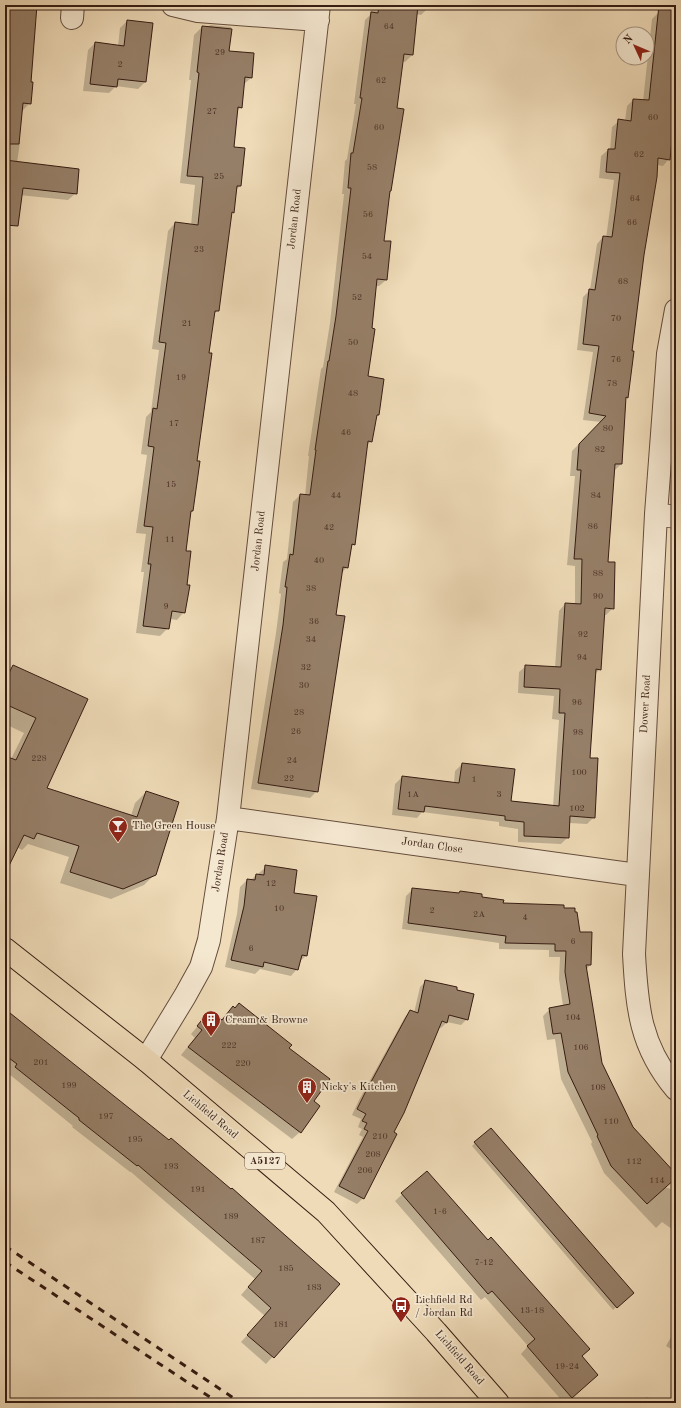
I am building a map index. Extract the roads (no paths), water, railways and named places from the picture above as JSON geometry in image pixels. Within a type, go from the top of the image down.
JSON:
[{"type":"main road","name":"Lichfield Road","points":[[5,949],[146,1060],[326,1212],[436,1332],[498,1403]]},
{"type":"street","points":[[173,5],[198,11],[319,12]]},
{"type":"street","name":"Jordan Road","points":[[146,1060],[201,967],[209,940],[228,818],[319,12]]},
{"type":"street","name":"Dower Road","points":[[676,310],[668,354],[666,515],[637,875],[634,954],[639,1015],[650,1049],[661,1069],[676,1089]]},
{"type":"street","name":"Jordan Close","points":[[228,818],[637,875]]},
{"type":"railway","points":[[5,1246],[241,1403]]},
{"type":"railway","points":[[5,1262],[219,1403]]},
{"type":"place","name":"The Green House","points":[[118,843]]},
{"type":"place","name":"Cream & Browne","points":[[211,1037]]},
{"type":"place","name":"Nicky's Kitchen","points":[[307,1104]]},
{"type":"place","name":"Lichfield Rd / Jordan Rd","points":[[401,1323]]}]
